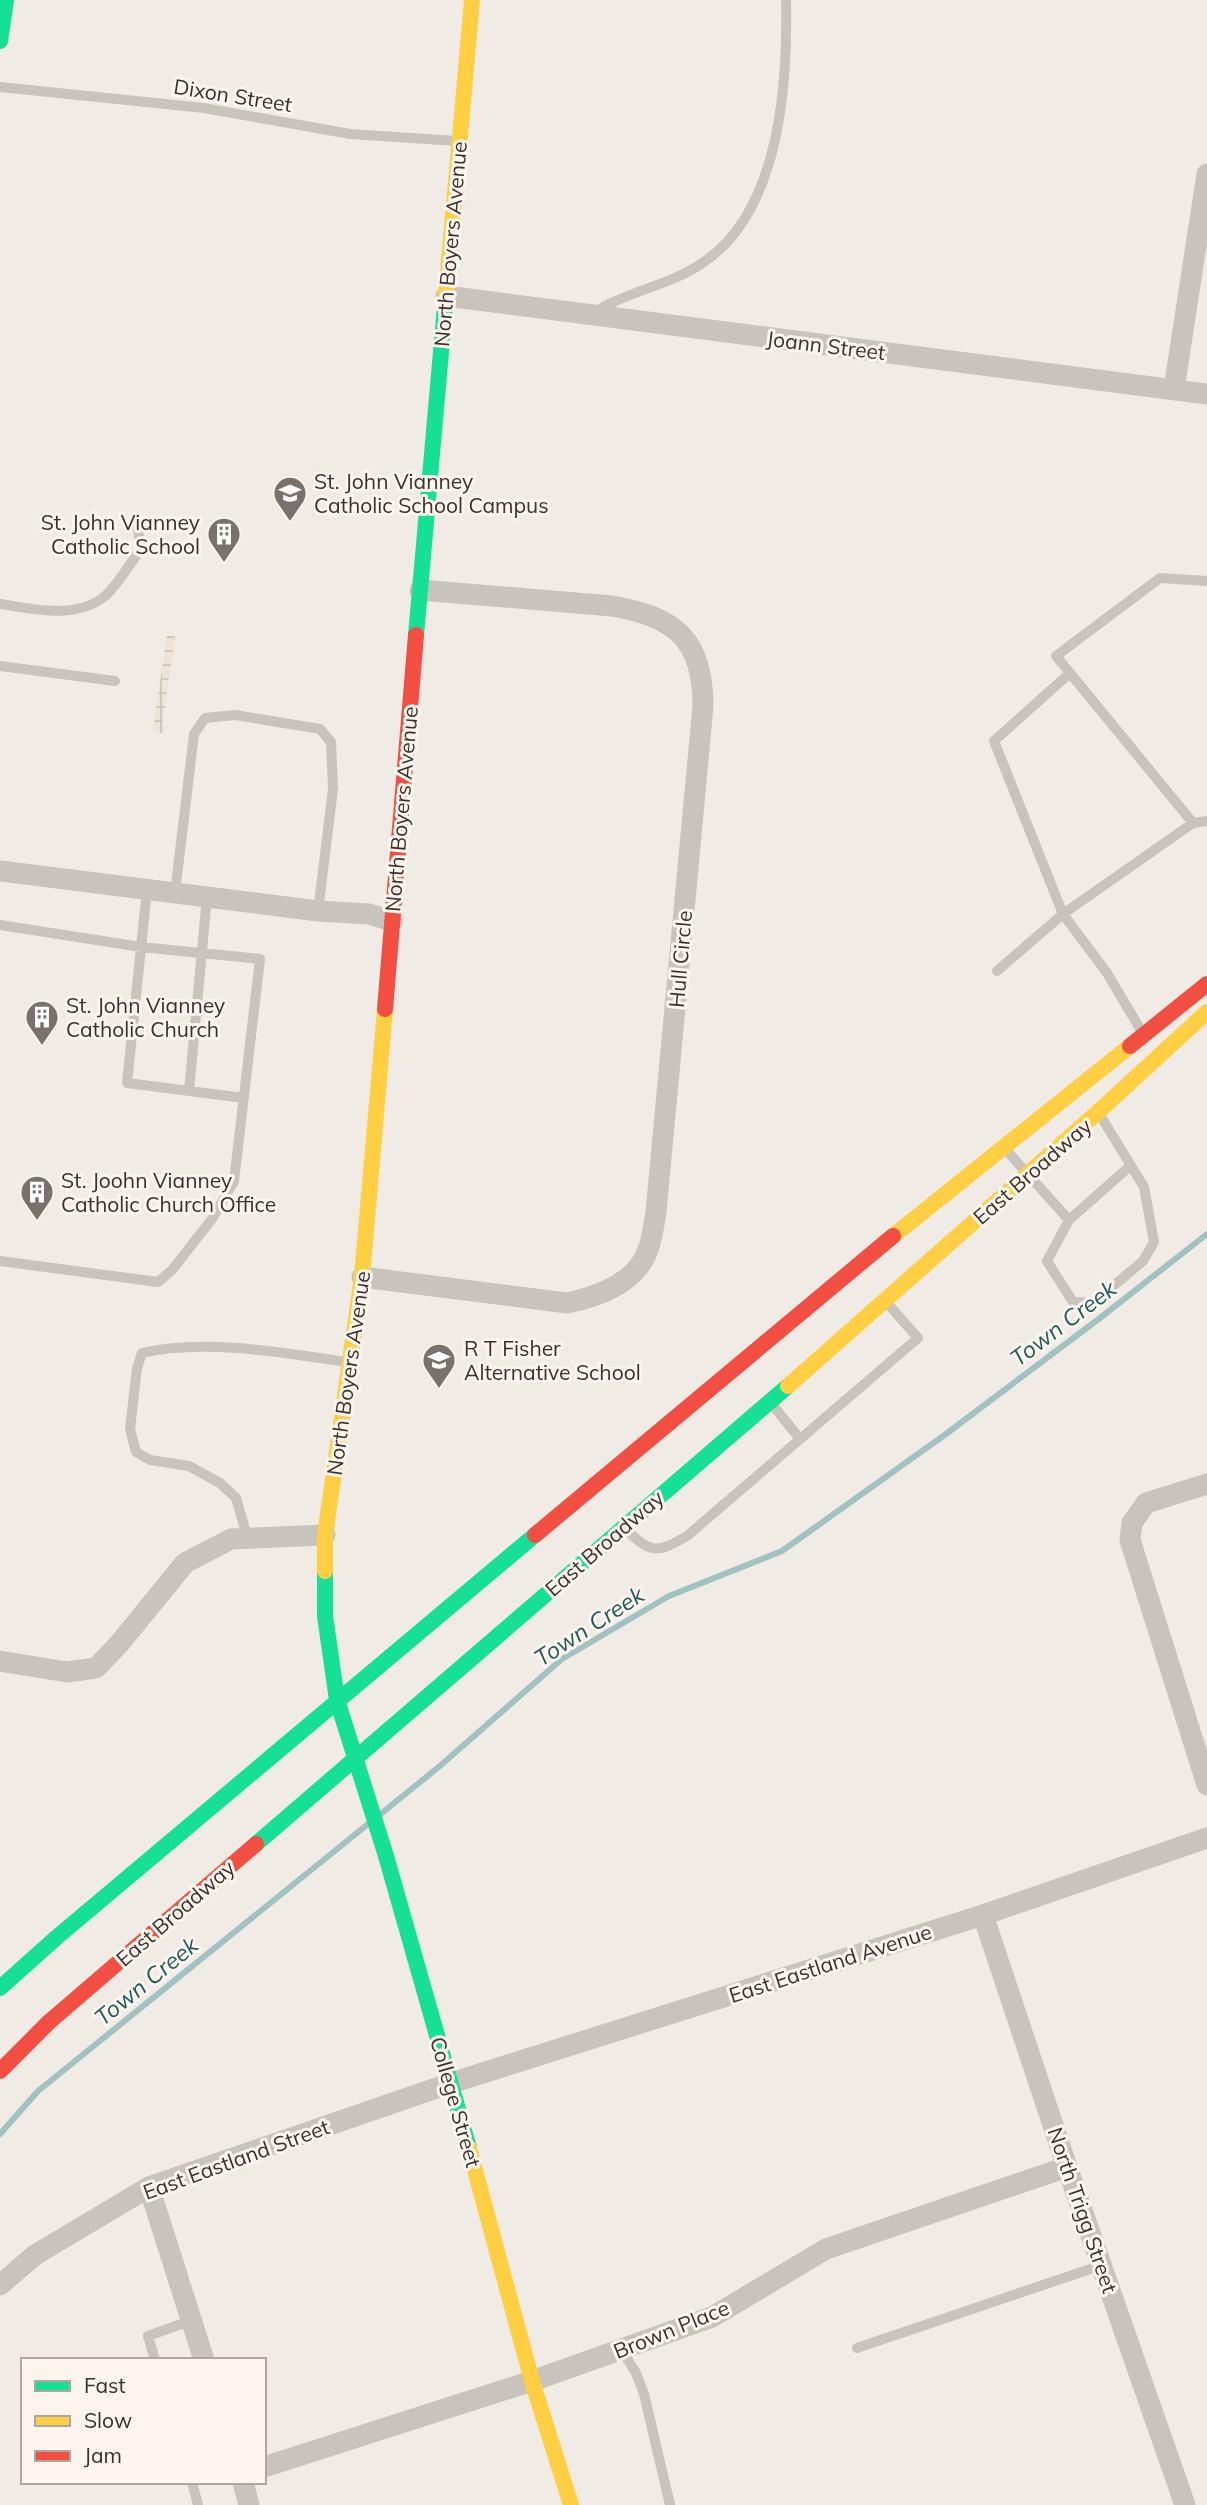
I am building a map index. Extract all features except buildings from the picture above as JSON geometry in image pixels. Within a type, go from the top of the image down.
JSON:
[{"type":"main road","points":[[0,41],[6,0]]},
{"type":"main road","name":"North Boyers Avenue","points":[[337,1700],[325,1616],[325,1535],[362,1277],[472,0]]},
{"type":"main road","name":"East Broadway","points":[[0,1988],[337,1700],[922,1212],[1207,984]]},
{"type":"main road","name":"East Broadway","points":[[0,2071],[49,2022],[885,1300],[1207,1012]]},
{"type":"main road","name":"College Street","points":[[337,1700],[386,1856],[532,2381],[571,2505]]},
{"type":"street","points":[[1174,389],[1207,174]]},
{"type":"street","name":"Joann Street","points":[[446,296],[1207,394]]},
{"type":"street","name":"Hull Circle","points":[[362,1277],[567,1303],[591,1298],[614,1287],[640,1266],[652,1240],[656,1212],[703,706],[703,681],[696,657],[684,636],[663,620],[640,611],[612,606],[420,590]]},
{"type":"street","points":[[0,871],[318,911],[369,914],[392,921]]},
{"type":"street","points":[[1207,1484],[1146,1503],[1132,1523],[1130,1540],[1207,1785]]},
{"type":"street","points":[[0,1661],[68,1672],[96,1668],[119,1644],[184,1563],[231,1539],[325,1535]]},
{"type":"street","name":"East Eastland Avenue","points":[[451,2082],[983,1915],[1207,1838]]},
{"type":"street","name":"North Trigg Street","points":[[983,1915],[1185,2505]]},
{"type":"street","name":"East Eastland Street","points":[[0,2285],[35,2255],[149,2188],[451,2082]]},
{"type":"street","name":"Brown Place","points":[[266,2466],[532,2381],[712,2317],[826,2249],[1068,2167]]},
{"type":"street","points":[[149,2188],[203,2358]]},
{"type":"street","points":[[244,2484],[249,2505]]},
{"type":"lane","points":[[590,314],[615,299],[670,281],[702,264],[723,246],[756,201],[767,170],[778,120],[787,48],[786,0]]},
{"type":"lane","name":"Dixon Street","points":[[0,87],[204,108],[350,134],[459,141]]},
{"type":"lane","points":[[0,604],[40,611],[77,610],[105,596],[141,549],[137,523]]},
{"type":"lane","points":[[1193,823],[1056,656],[1160,579],[1207,581]]},
{"type":"lane","points":[[0,666],[115,681]]},
{"type":"lane","points":[[1070,673],[994,741],[1063,914],[1107,973],[1144,1034]]},
{"type":"lane","points":[[175,893],[194,734],[205,718],[235,715],[320,729],[331,742],[333,789],[318,911]]},
{"type":"lane","points":[[997,971],[1063,914],[1193,823],[1207,821]]},
{"type":"lane","points":[[147,890],[127,1083],[244,1098]]},
{"type":"lane","points":[[189,1091],[207,897]]},
{"type":"lane","points":[[0,925],[141,947],[260,959],[234,1181],[212,1219],[172,1270],[158,1282],[0,1261]]},
{"type":"lane","points":[[1098,1112],[1143,1187],[1154,1242],[1143,1261],[1093,1303],[1073,1302],[1047,1261],[1069,1220],[1130,1166]]},
{"type":"lane","points":[[1003,1147],[1069,1220]]},
{"type":"lane","points":[[623,1527],[643,1546],[660,1548],[687,1536],[918,1338],[885,1300]]},
{"type":"lane","points":[[248,1539],[236,1497],[220,1483],[189,1466],[150,1460],[136,1452],[130,1429],[137,1368],[142,1353],[201,1345],[350,1362]]},
{"type":"lane","points":[[769,1401],[800,1439]]},
{"type":"lane","points":[[857,2348],[1102,2265]]},
{"type":"lane","points":[[154,2358],[148,2336],[192,2320]]},
{"type":"lane","points":[[621,2349],[636,2373],[644,2394],[670,2505]]},
{"type":"lane","points":[[193,2484],[198,2505]]},
{"type":"shaded area","points":[[167,635],[175,636],[162,727],[166,727],[163,734],[153,730]]},
{"type":"waterway","name":"Town Creek","points":[[382,1813],[562,1659],[669,1596],[782,1551],[946,1434],[1207,1234]]},
{"type":"waterway","name":"Town Creek","points":[[0,2134],[38,2091],[368,1824]]},
{"type":"traffic: fast","points":[[0,41],[6,0]]},
{"type":"traffic: fast","points":[[416,635],[446,295]]},
{"type":"traffic: fast","points":[[256,1844],[788,1386]]},
{"type":"traffic: fast","points":[[0,1988],[535,1535]]},
{"type":"traffic: fast","points":[[325,1571],[325,1616],[337,1700],[386,1856],[469,2148]]},
{"type":"traffic: slow","points":[[446,295],[472,0]]},
{"type":"traffic: slow","points":[[325,1571],[325,1535],[362,1277],[385,1009]]},
{"type":"traffic: slow","points":[[788,1386],[1207,1012]]},
{"type":"traffic: slow","points":[[893,1236],[1130,1046]]},
{"type":"traffic: slow","points":[[469,2148],[532,2381],[571,2505]]},
{"type":"traffic: jam","points":[[385,1009],[416,635]]},
{"type":"traffic: jam","points":[[1130,1046],[1207,984]]},
{"type":"traffic: jam","points":[[535,1535],[893,1236]]},
{"type":"traffic: jam","points":[[0,2071],[49,2022],[256,1844]]},
{"type":"place","name":"St. John Vianney Catholic School Campus","points":[[290,523]]},
{"type":"place","name":"St. John Vianney Catholic School","points":[[224,564]]},
{"type":"place","name":"St. John Vianney Catholic Church","points":[[42,1047]]},
{"type":"place","name":"St. Joohn Vianney Catholic Church Office","points":[[37,1222]]},
{"type":"place","name":"R T Fisher Alternative School","points":[[439,1390]]}]
